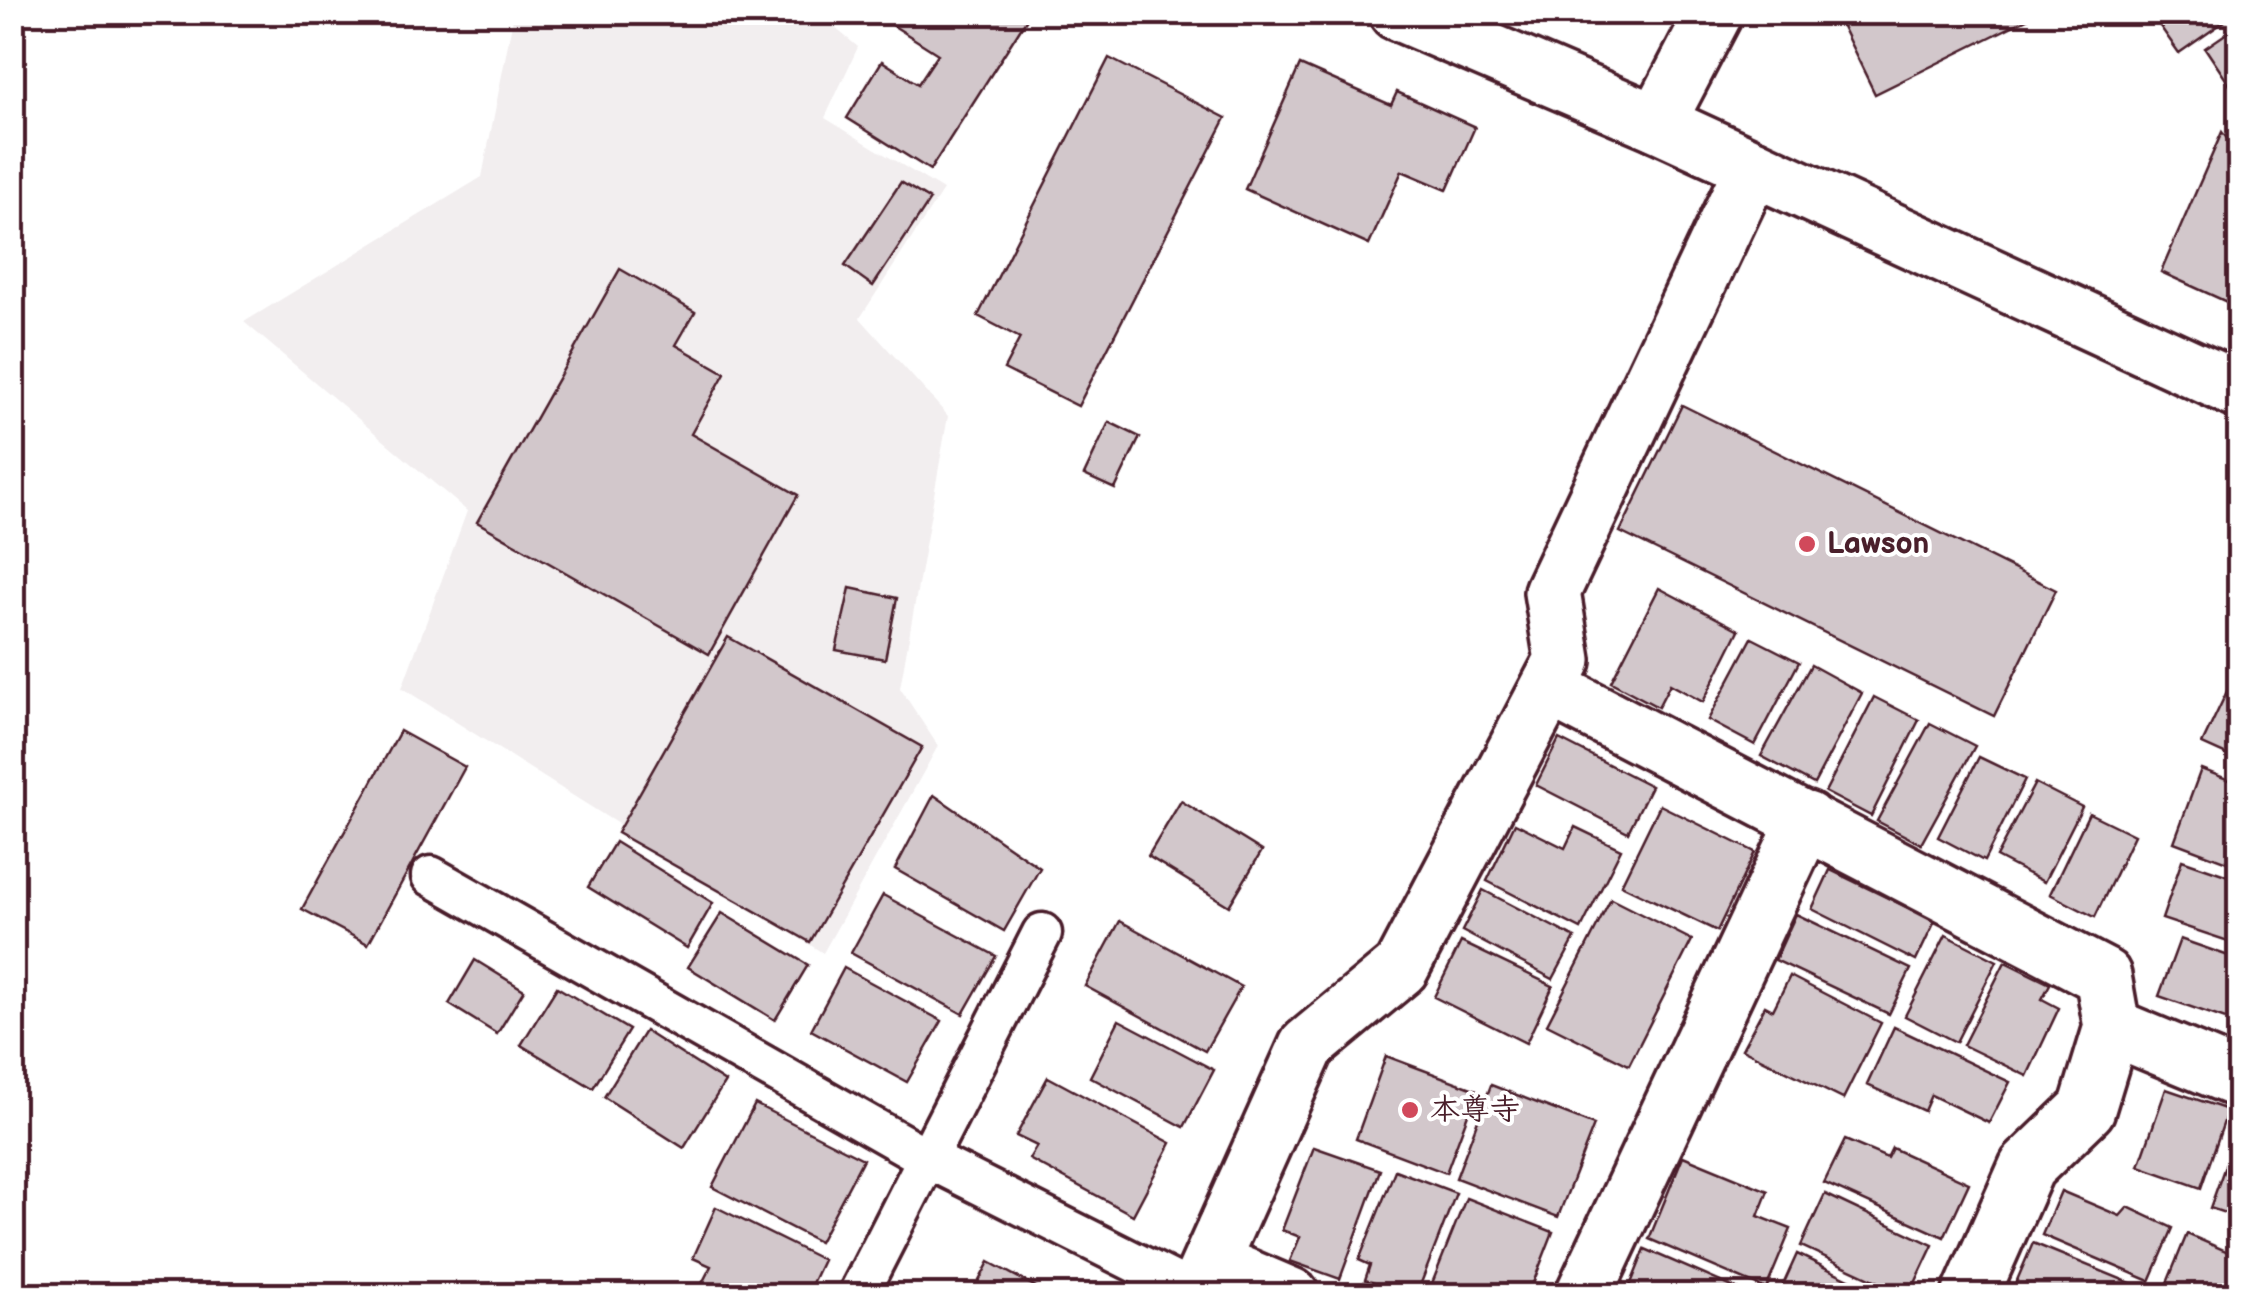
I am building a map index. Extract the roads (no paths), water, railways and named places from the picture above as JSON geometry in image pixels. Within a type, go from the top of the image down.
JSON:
[{"type":"street","points":[[1397,12],[1657,123],[2240,391]]},
{"type":"street","points":[[1657,123],[1715,12]]},
{"type":"street","points":[[1291,1296],[1201,1284],[1307,1046],[1401,968],[1563,660],[1552,592],[1753,167]]},
{"type":"street","points":[[1549,688],[2103,976],[2112,1027],[2087,1109],[2027,1167],[1970,1296]]},
{"type":"street","points":[[1583,1296],[1806,820]]},
{"type":"street","points":[[2112,1027],[2240,1080]]},
{"type":"lane","points":[[431,876],[927,1158],[1201,1284]]},
{"type":"lane","points":[[856,1296],[1042,933]]},
{"type":"place","name":"Lawson","points":[[1807,544]]},
{"type":"place","name":"本尊寺","points":[[1410,1110]]}]
